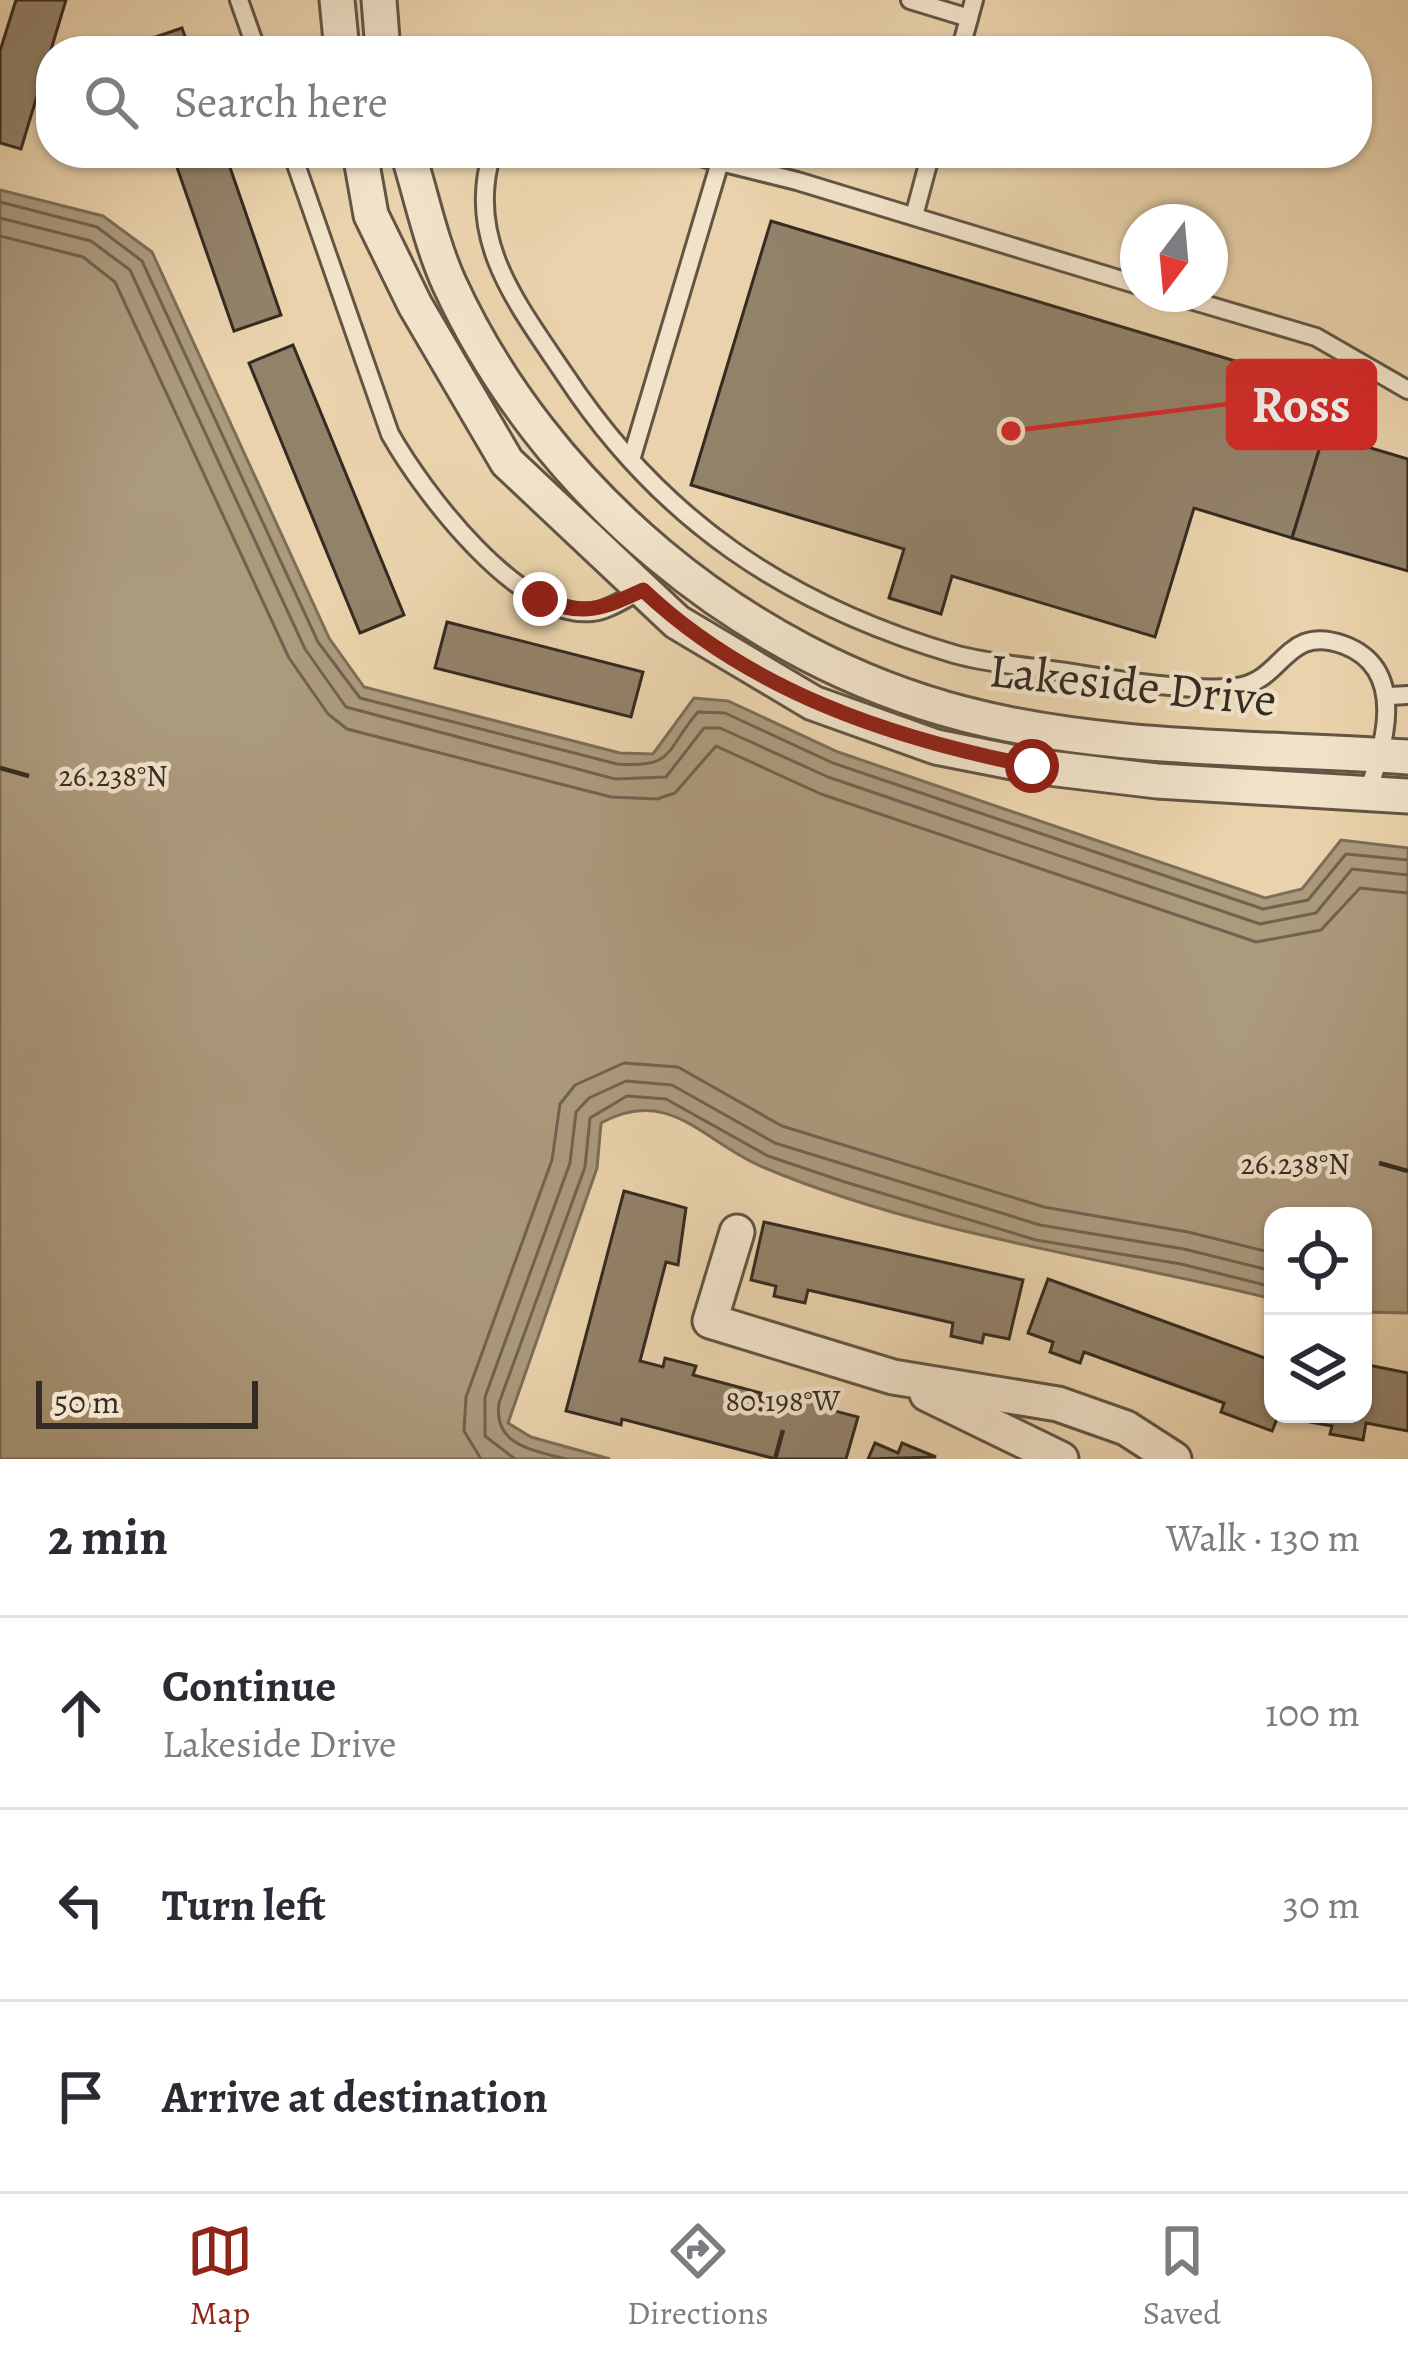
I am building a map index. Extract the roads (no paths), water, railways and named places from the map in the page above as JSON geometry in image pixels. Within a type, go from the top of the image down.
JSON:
[{"type":"street","points":[[337,0],[341,36]]},
{"type":"street","points":[[379,0],[382,36]]},
{"type":"street","name":"Lakeside Drive","points":[[363,168],[371,215],[415,305],[507,462],[677,622],[812,704],[936,747],[1032,766],[1157,781],[1408,796]]},
{"type":"street","name":"Lakeside Drive","points":[[412,168],[449,283],[553,449],[697,588],[831,666],[964,714],[1042,729],[1394,756]]},
{"type":"street","points":[[737,1232],[710,1321],[893,1377],[1058,1404],[1126,1428],[1174,1459]]},
{"type":"street","points":[[893,1377],[1061,1459]]},
{"type":"lane","points":[[239,0],[252,36]]},
{"type":"lane","points":[[910,0],[972,9]]},
{"type":"lane","points":[[297,168],[390,434],[410,469],[502,574],[540,599],[570,612],[595,613],[643,590]]},
{"type":"lane","points":[[488,168],[480,204],[487,239],[529,321],[587,410],[631,460],[724,548],[790,592],[958,655],[1126,681],[1242,686],[1263,675],[1287,650],[1312,640],[1345,645],[1374,664],[1399,696],[1394,756],[1367,794]]},
{"type":"lane","points":[[631,460],[718,168]]},
{"type":"lane","points":[[742,168],[1120,279]]},
{"type":"lane","points":[[914,216],[927,168]]},
{"type":"lane","points":[[1228,311],[1316,338],[1408,390]]},
{"type":"water","points":[[0,190],[103,216],[152,252],[329,638],[364,687],[620,753],[653,754],[694,698],[728,701],[838,752],[1265,898],[1302,889],[1341,840],[1408,848],[1408,1313],[1372,1312],[1372,1207],[1264,1207],[1264,1297],[889,1211],[765,1168],[686,1122],[647,1110],[601,1123],[597,1168],[508,1423],[531,1437],[610,1459],[0,1459]]},
{"type":"place","name":"Ross","points":[[1011,431]]}]
